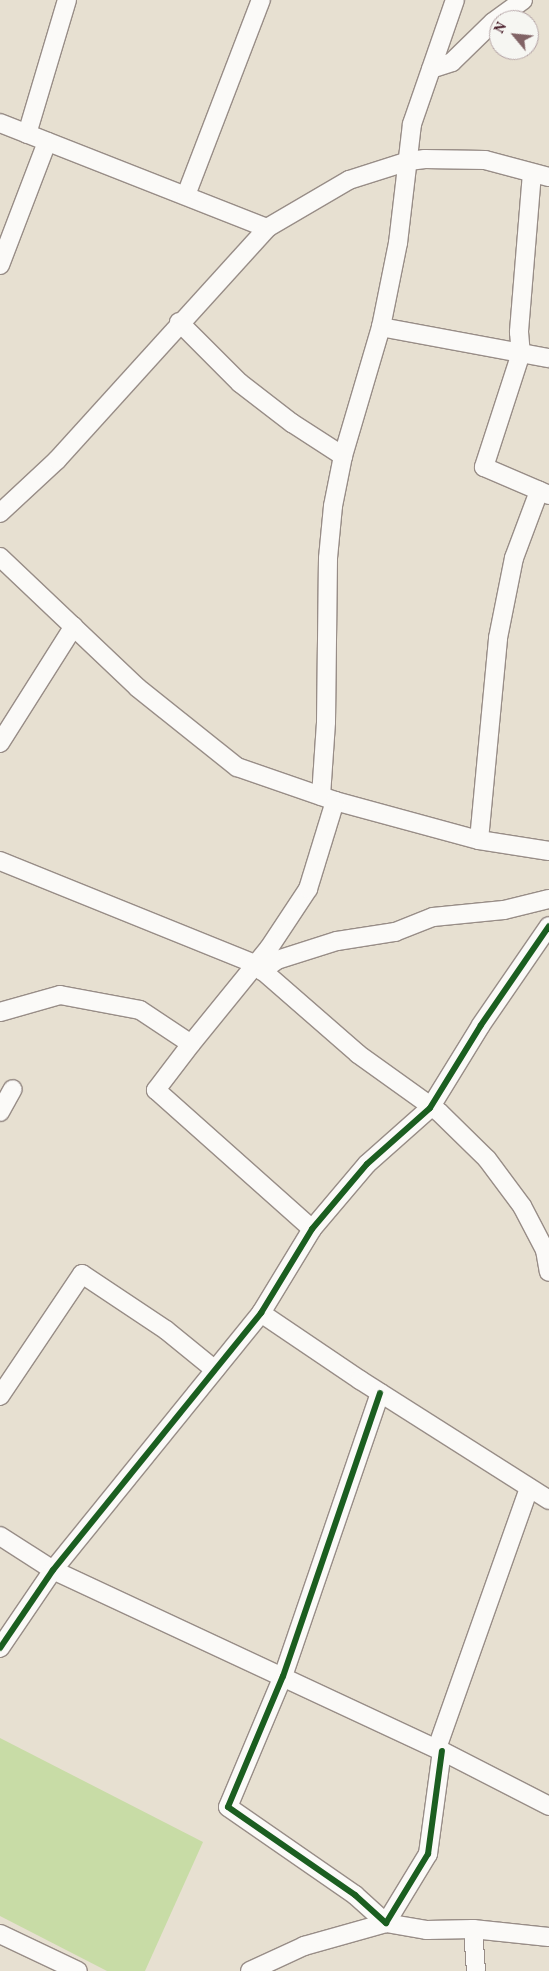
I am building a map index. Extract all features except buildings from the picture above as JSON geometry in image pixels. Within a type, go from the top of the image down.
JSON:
[{"type":"street","points":[[27,134],[66,0]]},
{"type":"street","points":[[186,195],[261,0]]},
{"type":"street","points":[[312,1229],[156,1090],[191,1044],[259,968],[308,889],[328,799],[326,722],[328,558],[343,456],[381,327],[398,243],[412,124],[455,0]]},
{"type":"street","points":[[431,69],[452,62],[492,22],[523,0]]},
{"type":"street","points":[[0,123],[267,228]]},
{"type":"street","points":[[0,264],[47,142]]},
{"type":"street","points":[[0,514],[57,460],[179,322],[267,228],[349,180],[409,161],[425,158],[485,160],[541,175],[519,332],[521,353],[484,467],[544,493],[514,558],[498,638],[479,840]]},
{"type":"street","points":[[179,322],[240,383],[292,424],[343,456]]},
{"type":"street","points":[[381,327],[549,358]]},
{"type":"street","points":[[0,557],[138,688],[238,767],[328,799],[479,840],[549,851]]},
{"type":"street","points":[[0,743],[74,626]]},
{"type":"street","points":[[0,861],[259,968],[358,1054],[457,1128],[487,1159],[522,1206],[545,1250],[549,1272]]},
{"type":"street","points":[[259,968],[277,960],[337,941],[395,932],[433,917],[504,910],[549,899]]},
{"type":"street","points":[[0,1648],[53,1570],[262,1313],[312,1229],[367,1164],[430,1108],[481,1025],[549,926]]},
{"type":"street","points":[[0,1012],[60,995],[140,1010],[191,1044]]},
{"type":"street","points":[[0,1112],[13,1089]]},
{"type":"street","points":[[0,1396],[82,1274],[166,1330],[215,1370]]},
{"type":"street","points":[[262,1313],[380,1393],[549,1500]]},
{"type":"street","points":[[380,1393],[283,1676],[228,1807],[355,1894],[386,1923]]},
{"type":"street","points":[[386,1923],[428,1854],[440,1750],[528,1488]]},
{"type":"street","points":[[0,1536],[53,1570],[440,1750],[549,1806]]},
{"type":"street","points":[[250,1971],[304,1946],[386,1923],[427,1930],[473,1929],[549,1937]]},
{"type":"street","points":[[473,1929],[476,1971]]},
{"type":"street","points":[[0,1934],[78,1971]]},
{"type":"green space","points":[[0,1738],[203,1842],[145,1971],[107,1971],[0,1916]]},
{"type":"cycle path","points":[[0,1648],[53,1570],[261,1313],[312,1229],[367,1164],[430,1108],[481,1025],[549,926]]},
{"type":"cycle path","points":[[380,1393],[283,1676],[228,1807],[355,1895],[386,1923],[428,1854],[442,1751]]}]
